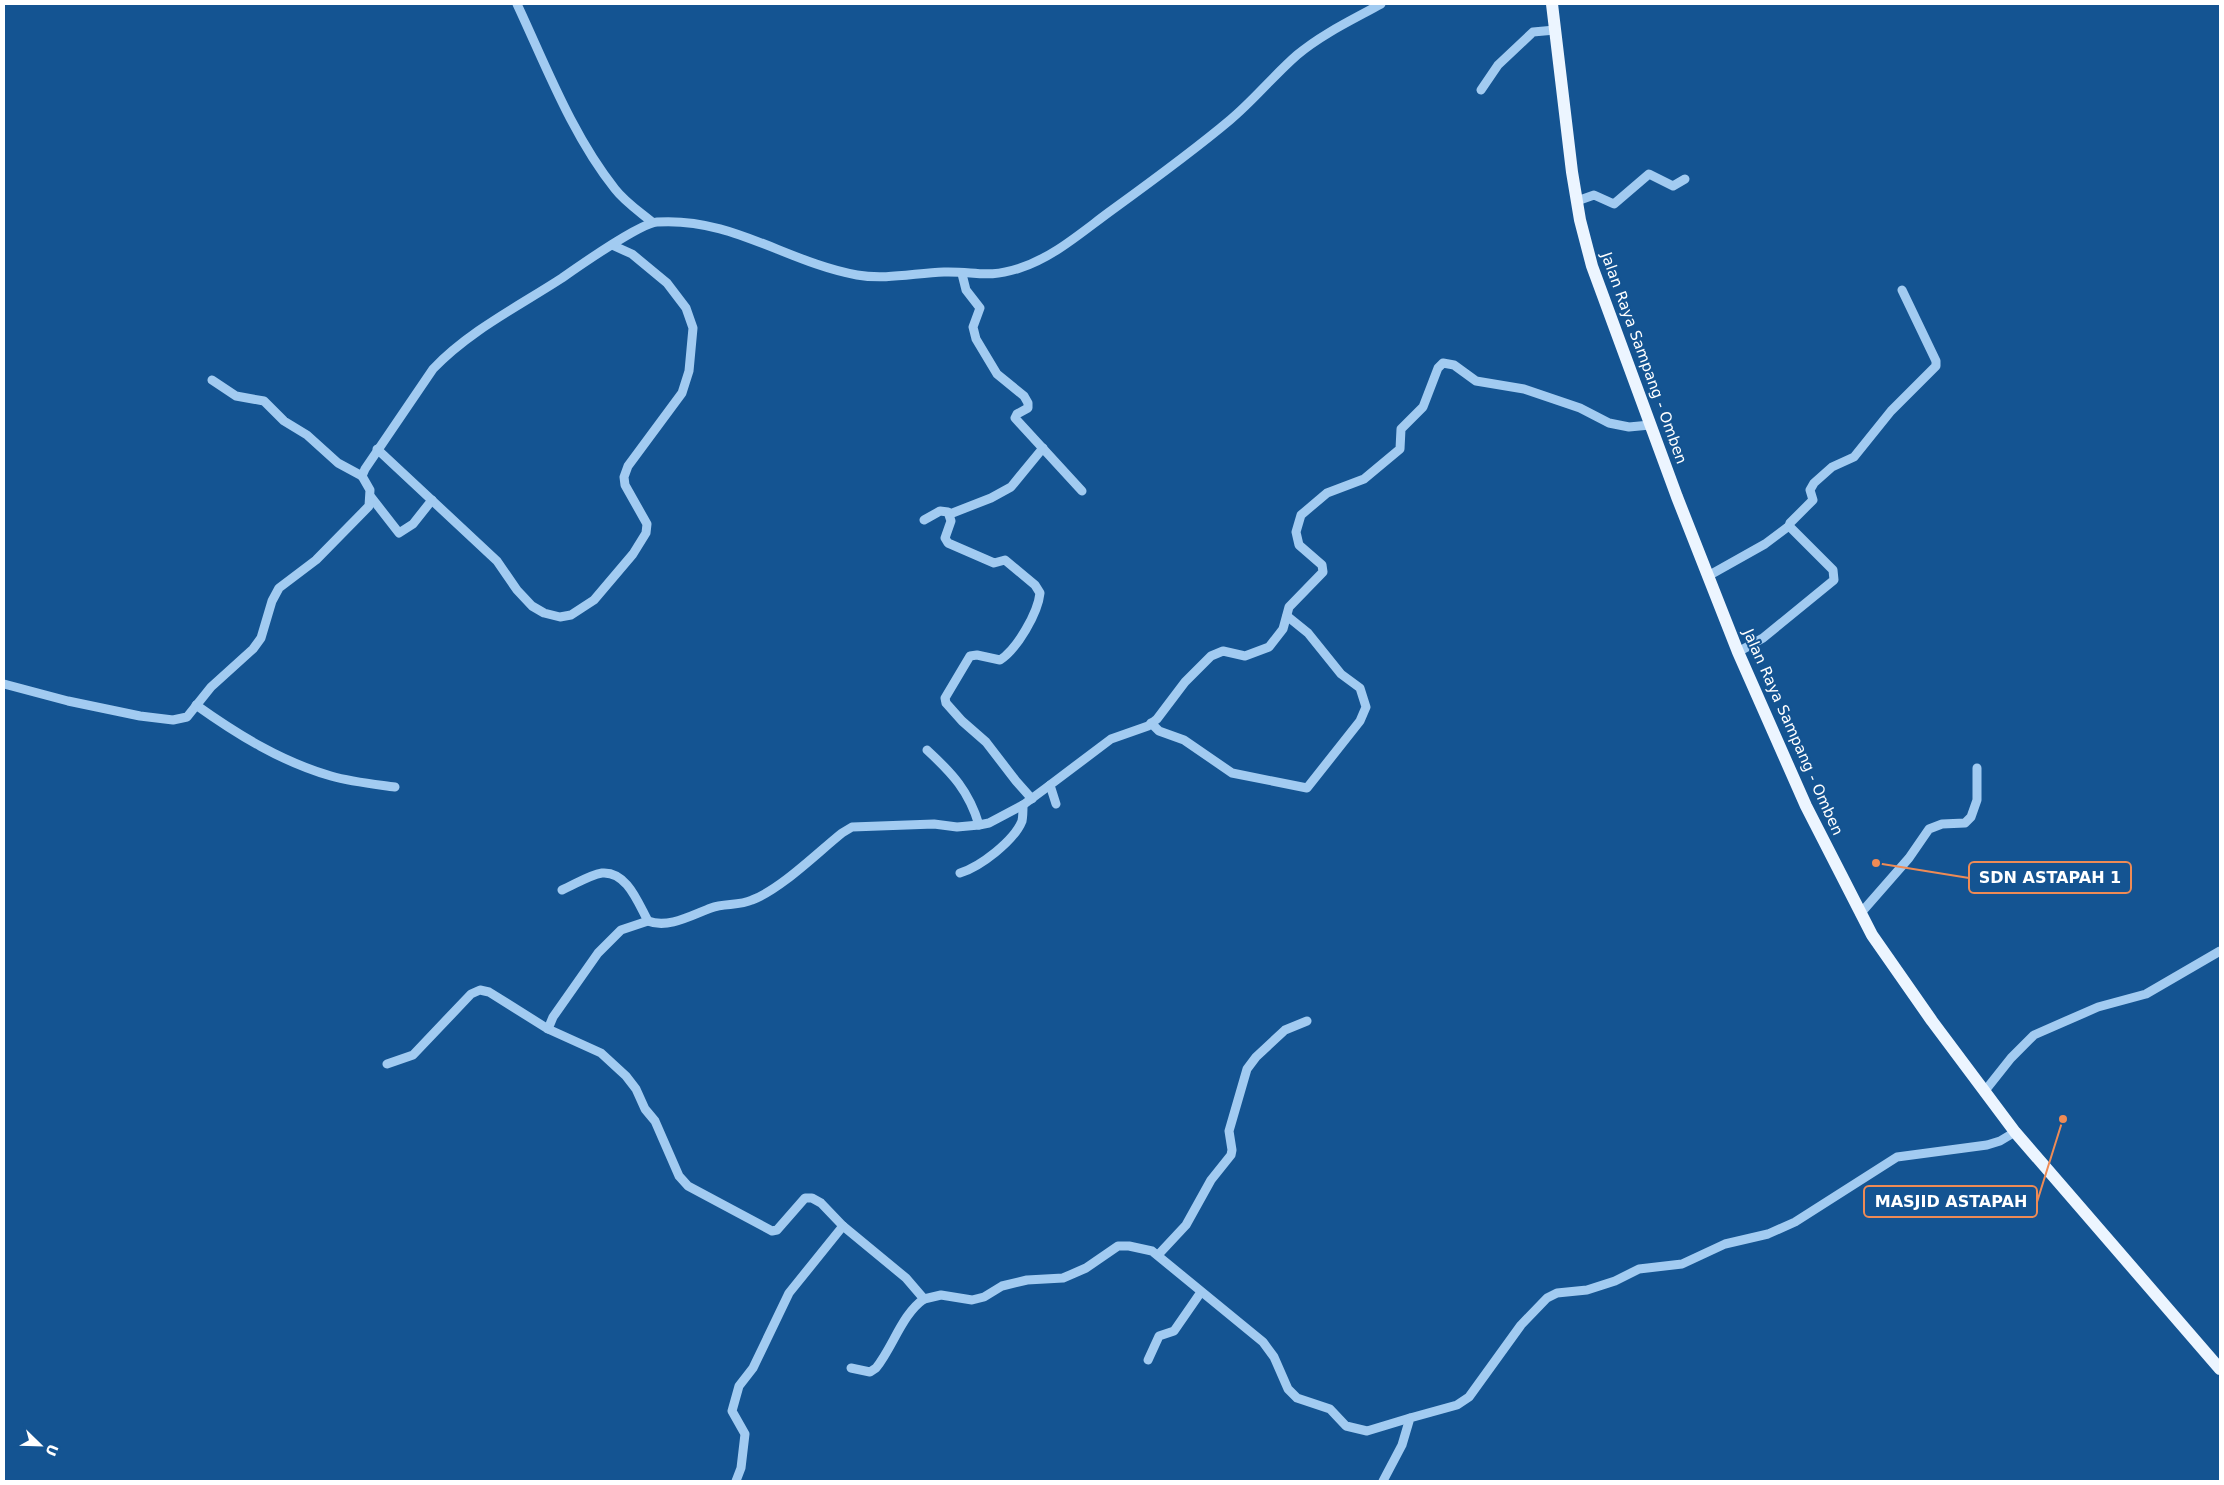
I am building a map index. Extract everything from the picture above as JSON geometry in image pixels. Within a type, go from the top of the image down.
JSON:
[{"type":"main road","name":"Jalan Raya Sampang - Omben","points":[[1552,4],[1577,201],[1592,266],[1650,425],[1738,652],[1806,806],[1860,914],[1882,950],[1984,1092],[2015,1132],[2220,1369]]},
{"type":"street","points":[[517,4],[560,96],[596,162],[622,197],[652,222]]},
{"type":"street","points":[[362,476],[377,449],[416,392],[442,359],[496,320],[612,245],[652,222],[695,222],[713,226],[814,262],[857,275],[895,277],[943,272],[1000,274],[1039,261],[1058,249],[1174,165],[1229,121],[1308,46],[1346,22],[1381,4]]},
{"type":"street","points":[[1481,90],[1498,65],[1533,32],[1555,30]]},
{"type":"street","points":[[1577,201],[1594,195],[1614,204],[1649,174],[1673,186],[1685,179]]},
{"type":"street","points":[[377,449],[497,560],[517,590],[532,606],[544,613],[560,616],[571,615],[594,600],[633,554],[648,526],[624,477],[628,466],[682,394],[689,371],[693,328],[686,308],[667,283],[632,254],[612,245]]},
{"type":"street","points":[[962,274],[966,290],[980,308],[973,327],[976,339],[997,374],[1027,400],[1028,408],[1017,414],[1015,418],[1082,491]]},
{"type":"street","points":[[1708,576],[1765,544],[1789,526],[1792,520],[1813,500],[1810,490],[1814,483],[1832,468],[1854,457],[1891,411],[1936,366],[1936,361],[1902,290]]},
{"type":"street","points":[[548,1029],[553,1017],[598,952],[621,930],[648,921],[656,923],[670,922],[713,907],[752,901],[776,887],[852,827],[934,824],[957,827],[989,823],[1023,805],[1111,739],[1152,723],[1185,682],[1211,656],[1222,651],[1245,656],[1260,652],[1269,647],[1281,634],[1289,607],[1324,572],[1322,565],[1299,545],[1296,532],[1301,515],[1327,493],[1364,479],[1400,449],[1401,428],[1423,407],[1438,368],[1443,363],[1454,365],[1476,381],[1524,389],[1580,408],[1609,423],[1629,427],[1650,425]]},
{"type":"street","points":[[212,380],[236,396],[264,401],[284,422],[307,435],[338,463],[362,476],[371,497],[399,533],[413,524],[432,500]]},
{"type":"street","points":[[924,520],[940,512],[950,514],[990,498],[1011,487],[1043,448]]},
{"type":"street","points":[[4,684],[68,701],[173,720],[186,717],[212,687],[253,649],[261,638],[272,600],[279,588],[316,560],[360,517],[370,506],[371,497]]},
{"type":"street","points":[[950,514],[945,538],[948,543],[994,563],[1006,560],[1035,585],[1040,593],[1035,609],[1016,644],[1000,660],[978,655],[970,656],[945,698],[946,703],[962,722],[986,742],[1016,782],[1032,798]]},
{"type":"street","points":[[1738,652],[1780,624],[1835,576],[1833,570],[1789,526]]},
{"type":"street","points":[[1152,723],[1159,732],[1177,736],[1232,773],[1307,788],[1360,721],[1365,713],[1366,702],[1360,688],[1341,674],[1308,632],[1286,616]]},
{"type":"street","points":[[196,705],[250,742],[289,759],[329,775],[395,787]]},
{"type":"street","points":[[927,750],[964,789],[974,807],[979,825]]},
{"type":"street","points":[[1860,914],[1909,858],[1929,829],[1942,824],[1965,823],[1971,817],[1977,800],[1977,768]]},
{"type":"street","points":[[1050,785],[1056,804]]},
{"type":"street","points":[[960,873],[983,862],[1009,838],[1022,821],[1023,805]]},
{"type":"street","points":[[562,890],[598,874],[611,874],[628,887],[638,900],[648,921]]},
{"type":"street","points":[[1984,1092],[2011,1058],[2034,1035],[2091,1010],[2146,994],[2220,951]]},
{"type":"street","points":[[387,1064],[413,1055],[471,994],[480,990],[489,992],[548,1029],[601,1053],[626,1076],[636,1090],[645,1109],[655,1121],[679,1176],[688,1186],[769,1231],[775,1232],[799,1204],[808,1197],[821,1203],[843,1226],[906,1278],[924,1299]]},
{"type":"street","points":[[1158,1255],[1186,1225],[1211,1180],[1231,1155],[1229,1131],[1247,1068],[1256,1056],[1285,1030],[1308,1021]]},
{"type":"street","points":[[851,1368],[870,1372],[876,1368],[908,1318],[924,1299],[941,1295],[972,1300],[984,1297],[1002,1286],[1027,1280],[1063,1278],[1086,1268],[1118,1246],[1141,1248],[1158,1255],[1263,1342],[1274,1357],[1288,1390],[1297,1398],[1330,1409],[1346,1426],[1367,1431],[1456,1405],[1469,1397],[1521,1324],[1552,1296],[1609,1283],[1639,1269],[1682,1264],[1725,1244],[1768,1234],[1795,1222],[1897,1157],[1987,1145],[2000,1141],[2015,1132]]},
{"type":"street","points":[[736,1481],[742,1468],[745,1434],[732,1411],[739,1386],[753,1368],[789,1293],[843,1226]]},
{"type":"street","points":[[1148,1360],[1159,1336],[1174,1331],[1201,1292]]},
{"type":"street","points":[[1383,1481],[1402,1445],[1410,1418]]},
{"type":"place","name":"SDN ASTAPAH 1","points":[[1876,863]]},
{"type":"place","name":"MASJID ASTAPAH","points":[[2063,1119]]}]
